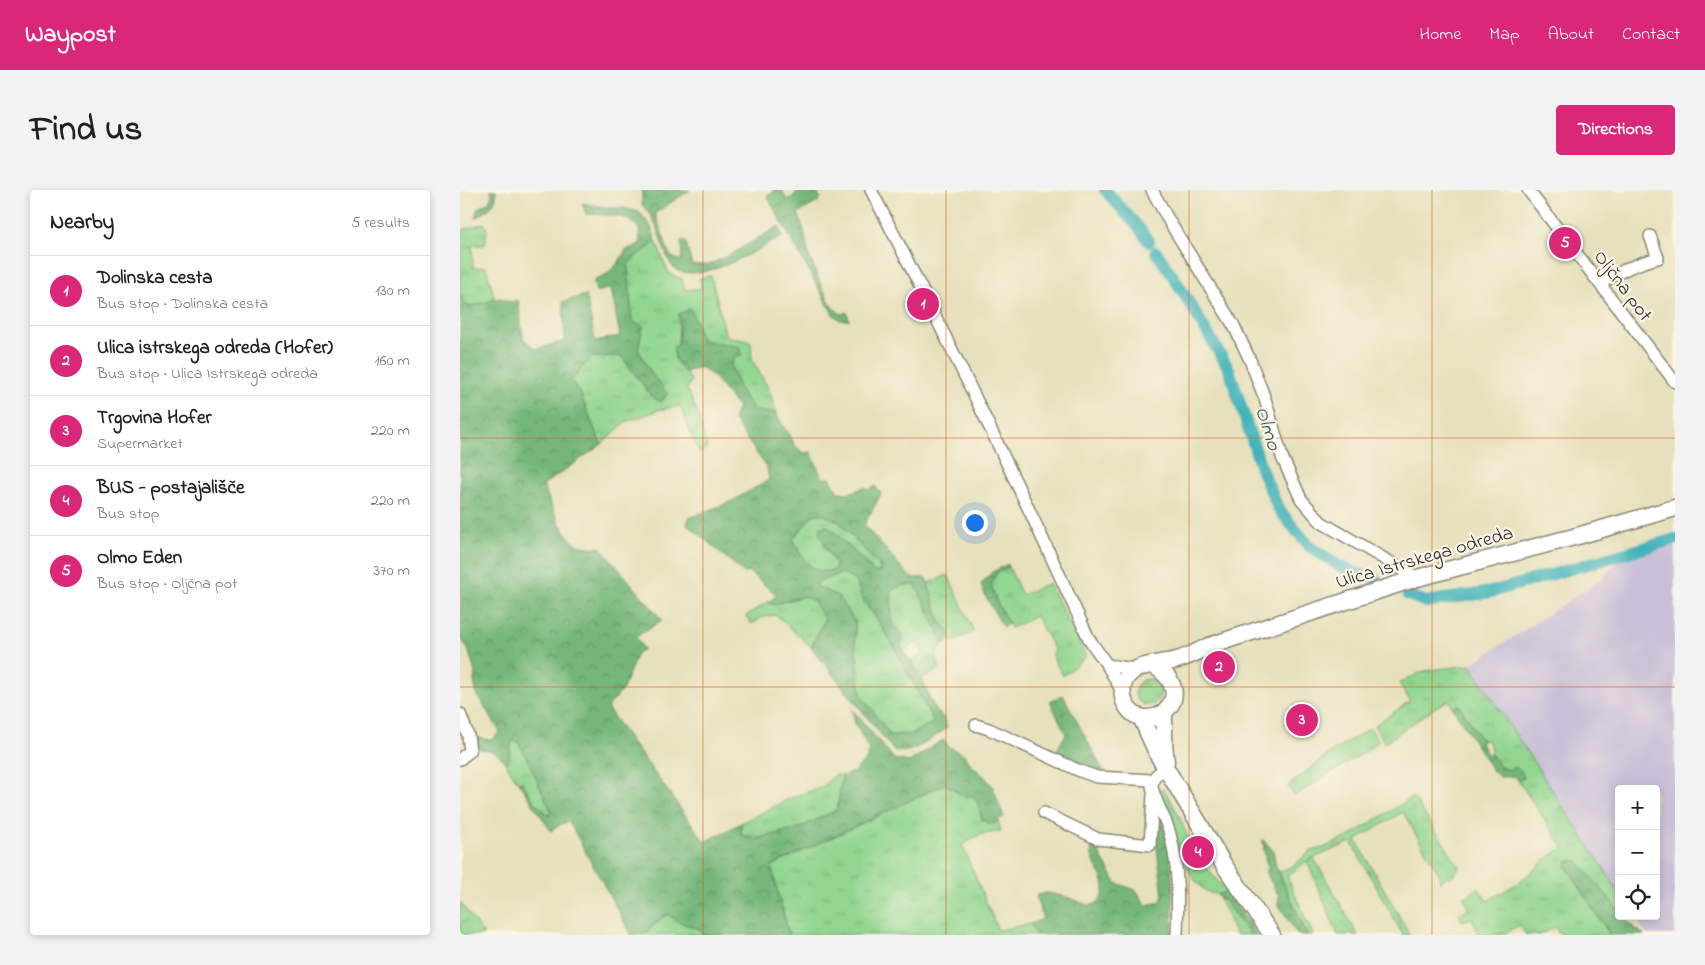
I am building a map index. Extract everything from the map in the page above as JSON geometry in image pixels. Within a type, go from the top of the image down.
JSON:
[{"type":"street","points":[[871,190],[936,316],[1008,463],[1089,639],[1122,691]]},
{"type":"street","points":[[1152,190],[1238,334],[1264,399],[1282,458],[1300,499],[1321,522],[1417,578]]},
{"type":"street","name":"Oljčna pot","points":[[1528,190],[1674,380]]},
{"type":"street","points":[[1600,284],[1622,270],[1658,258],[1650,236]]},
{"type":"street","name":"Ulica Istrskega odreda","points":[[1189,656],[1209,646],[1417,578],[1574,537],[1675,508]]},
{"type":"street","points":[[1107,665],[1135,669],[1179,660],[1189,656]]},
{"type":"street","points":[[1172,682],[1189,656]]},
{"type":"street","points":[[1135,669],[1124,682],[1123,700],[1127,708],[1134,714],[1149,718],[1157,716],[1170,706],[1174,690],[1168,675],[1154,665]]},
{"type":"street","points":[[1164,712],[1164,744],[1167,769]]},
{"type":"street","points":[[460,714],[468,735],[470,752],[460,760]]},
{"type":"street","points":[[1141,717],[1167,769],[1224,865],[1272,935]]},
{"type":"street","points":[[976,725],[989,729],[1072,768],[1097,777],[1153,785]]},
{"type":"street","points":[[1044,813],[1098,839],[1150,845],[1155,775],[1167,769]]},
{"type":"street","points":[[1153,785],[1170,832],[1177,864],[1177,935]]},
{"type":"shaded area","points":[[1675,542],[1675,935],[1647,935],[1638,920],[1660,920],[1660,785],[1615,785],[1615,886],[1470,665],[1602,579],[1617,561]]},
{"type":"green space","points":[[491,190],[496,190],[493,204],[475,218],[478,208],[489,202],[492,194]]},
{"type":"green space","points":[[642,190],[690,190],[655,213],[670,256],[682,260],[681,241],[685,240],[692,265],[708,265],[726,257],[779,226],[782,237],[732,263],[717,268],[690,273],[678,271],[674,269],[670,262],[655,223],[642,205]]},
{"type":"green space","points":[[773,190],[782,190],[787,200],[795,195],[797,190],[815,190],[821,198],[818,202],[798,213],[809,256],[819,280],[832,307],[841,314],[847,312],[849,320],[840,320],[833,314],[767,196],[774,192]]},
{"type":"green space","points":[[582,203],[624,208],[639,212],[650,225],[656,241],[634,257],[628,264],[632,321],[643,326],[638,349],[651,373],[668,394],[661,402],[652,397],[621,356],[592,357],[571,380],[580,393],[601,445],[543,485],[561,525],[571,539],[582,546],[601,548],[662,620],[636,637],[644,649],[637,653],[623,689],[607,708],[705,842],[741,823],[741,835],[759,838],[801,827],[837,810],[842,776],[854,772],[867,758],[869,750],[855,723],[852,709],[894,759],[909,762],[943,740],[951,748],[965,755],[971,765],[992,785],[1004,817],[998,819],[998,822],[990,824],[982,819],[978,803],[972,795],[965,797],[945,784],[771,866],[789,935],[704,935],[699,929],[682,923],[668,915],[663,917],[643,935],[629,935],[630,932],[569,822],[561,824],[551,831],[518,782],[522,782],[536,804],[548,815],[552,813],[517,741],[512,741],[509,759],[506,764],[494,752],[476,749],[474,737],[491,740],[500,732],[477,697],[474,680],[475,672],[468,649],[460,637],[460,296],[469,307],[500,298],[511,302],[518,300],[523,338],[535,349],[565,341],[563,302],[586,295],[595,341],[620,336],[611,288],[596,292],[594,281],[607,274],[618,263],[626,250],[640,244],[639,228],[629,219],[610,215],[586,214]]},
{"type":"green space","points":[[484,223],[487,230],[485,245],[472,245],[473,268],[486,267],[495,300],[468,307],[460,296],[460,231]]},
{"type":"green space","points":[[656,241],[670,274],[682,279],[685,290],[701,289],[700,278],[711,276],[726,336],[751,342],[752,360],[769,389],[776,413],[755,411],[740,390],[731,366],[739,347],[702,340],[699,333],[679,320],[678,344],[673,349],[676,361],[691,380],[687,389],[691,396],[707,448],[700,453],[680,406],[659,410],[625,422],[601,445],[580,393],[571,380],[592,357],[621,355],[652,397],[668,394],[651,373],[638,349],[643,326],[632,321],[628,264],[634,257]]},
{"type":"green space","points":[[691,309],[702,340],[739,347],[742,355],[735,358],[731,366],[740,390],[755,411],[776,413],[784,428],[790,434],[794,445],[803,453],[811,452],[822,478],[830,478],[838,492],[850,493],[865,487],[869,490],[875,486],[881,494],[864,525],[911,578],[926,578],[940,622],[948,629],[951,638],[943,644],[916,585],[902,585],[891,591],[892,620],[903,638],[901,647],[924,683],[934,708],[943,717],[947,728],[922,745],[909,750],[894,751],[811,647],[825,620],[814,601],[804,596],[773,605],[768,602],[777,595],[749,572],[744,573],[687,524],[689,518],[730,502],[769,480],[767,468],[733,419],[738,407],[714,377],[701,367],[686,372],[676,361],[673,349],[678,344],[680,328],[678,314]],"holes":[[[821,514],[838,521],[879,565],[880,572],[875,572],[828,526],[821,527],[819,534],[836,565],[835,569],[821,571],[809,564],[799,552],[793,539],[812,515]],[[843,573],[856,582],[864,602],[892,643],[934,722],[909,735],[890,735],[861,695],[855,642],[855,622],[838,596],[818,587],[817,582]]]},
{"type":"green space","points":[[821,514],[838,521],[879,565],[880,572],[875,572],[828,526],[824,545],[836,565],[835,569],[821,571],[809,564],[799,552],[793,539],[813,515]]},
{"type":"green space","points":[[1008,564],[1009,567],[997,572],[991,585],[998,605],[1009,624],[1003,627],[981,584],[992,572]]},
{"type":"green space","points":[[1009,567],[1022,595],[1049,583],[1086,657],[1063,676],[1052,655],[1055,651],[1036,616],[1011,628],[998,605],[991,585],[997,572]]},
{"type":"green space","points":[[843,573],[856,582],[864,602],[892,643],[934,722],[909,735],[890,735],[861,695],[855,642],[855,622],[838,596],[818,587],[817,581]]},
{"type":"green space","points":[[948,575],[974,632],[952,642],[948,629],[940,622],[928,583]]},
{"type":"green space","points":[[902,585],[916,585],[943,644],[936,653],[939,669],[930,675],[920,678],[911,661],[924,654],[917,642],[904,650],[901,647],[902,638],[892,620],[891,590]]},
{"type":"green space","points":[[804,596],[814,601],[825,619],[811,647],[776,615],[763,617],[752,624],[746,616],[768,602],[774,605]]},
{"type":"green space","points":[[1470,665],[1615,886],[1615,906],[1603,891],[1566,866],[1610,935],[1560,935],[1555,927],[1540,935],[1526,935],[1520,925],[1502,935],[1479,935],[1472,918],[1462,921],[1459,914],[1469,908],[1464,898],[1478,888],[1487,901],[1520,882],[1563,847],[1518,780],[1524,777],[1501,767],[1490,753],[1492,751],[1487,740],[1482,741],[1459,705],[1453,708],[1449,700],[1434,708],[1385,743],[1374,726],[1410,701],[1399,683],[1424,671]]},
{"type":"green space","points":[[1148,679],[1157,683],[1161,692],[1157,701],[1148,705],[1139,701],[1135,692],[1139,683]]},
{"type":"green space","points":[[1063,695],[1104,772],[1084,768],[1054,755],[1066,734],[1050,701]]},
{"type":"green space","points":[[1459,705],[1482,741],[1480,742],[1488,755],[1490,753],[1501,767],[1508,770],[1515,767],[1521,771],[1524,778],[1518,780],[1515,776],[1500,777],[1492,770],[1453,708]]},
{"type":"green space","points":[[1370,728],[1379,741],[1368,750],[1294,796],[1288,786],[1330,753]]},
{"type":"green space","points":[[513,741],[517,741],[523,750],[553,813],[551,815],[538,806],[522,782],[518,782],[506,764]]},
{"type":"green space","points":[[835,775],[842,776],[837,810],[801,827],[783,832],[759,838],[741,835],[741,823],[795,796],[821,788]]},
{"type":"green space","points":[[945,784],[965,797],[971,794],[978,803],[982,820],[990,824],[998,822],[1001,831],[979,835],[962,845],[998,930],[1030,924],[1037,935],[789,935],[771,866]]},
{"type":"green space","points":[[1160,789],[1164,790],[1178,813],[1194,853],[1226,891],[1215,894],[1205,890],[1195,880],[1179,851],[1159,792]]},
{"type":"green space","points":[[1413,797],[1458,865],[1459,869],[1450,878],[1448,875],[1440,882],[1440,876],[1403,812],[1356,840],[1410,935],[1403,935],[1351,842],[1307,861],[1287,876],[1313,935],[1307,935],[1279,872],[1294,865],[1311,851],[1348,837]]},
{"type":"green space","points":[[1161,817],[1172,875],[1172,935],[1037,935],[1030,924],[1043,919],[1036,896],[1050,893],[1088,905],[1093,905],[1100,900],[1104,887],[1092,857],[1092,845],[1095,846],[1116,883],[1136,890],[1146,905],[1160,902],[1163,896],[1156,840],[1156,818]]},
{"type":"green space","points":[[1262,839],[1273,850],[1276,866],[1307,935],[1298,935],[1278,904],[1279,896],[1265,871],[1269,868],[1266,862]]},
{"type":"green space","points":[[1314,858],[1358,935],[1338,935],[1307,861]]},
{"type":"green space","points":[[1568,861],[1578,861],[1615,906],[1615,920],[1626,920],[1644,935],[1610,935],[1566,866]]},
{"type":"green space","points":[[1226,891],[1257,935],[1250,935],[1225,901],[1217,895]]},
{"type":"green space","points":[[1219,898],[1225,901],[1250,935],[1236,935]]},
{"type":"green space","points":[[460,902],[484,935],[460,935]]},
{"type":"green space","points":[[668,915],[682,923],[699,929],[704,935],[643,935],[663,917]]},
{"type":"waterway","points":[[1105,190],[1140,229],[1149,242]]},
{"type":"waterway","name":"Olmo","points":[[1156,252],[1173,276],[1229,369],[1262,471],[1279,510],[1310,547],[1338,565],[1377,581]]},
{"type":"waterway","points":[[1408,595],[1426,602],[1491,592],[1675,539]]},
{"type":"place","name":"Olmo Eden","points":[[1565,243]]},
{"type":"place","name":"Dolinska cesta","points":[[923,304]]},
{"type":"place","name":"Ulica istrskega odreda (Hofer)","points":[[1219,667]]},
{"type":"place","name":"Trgovina Hofer","points":[[1302,720]]},
{"type":"place","name":"BUS - postajališče","points":[[1198,852]]}]
